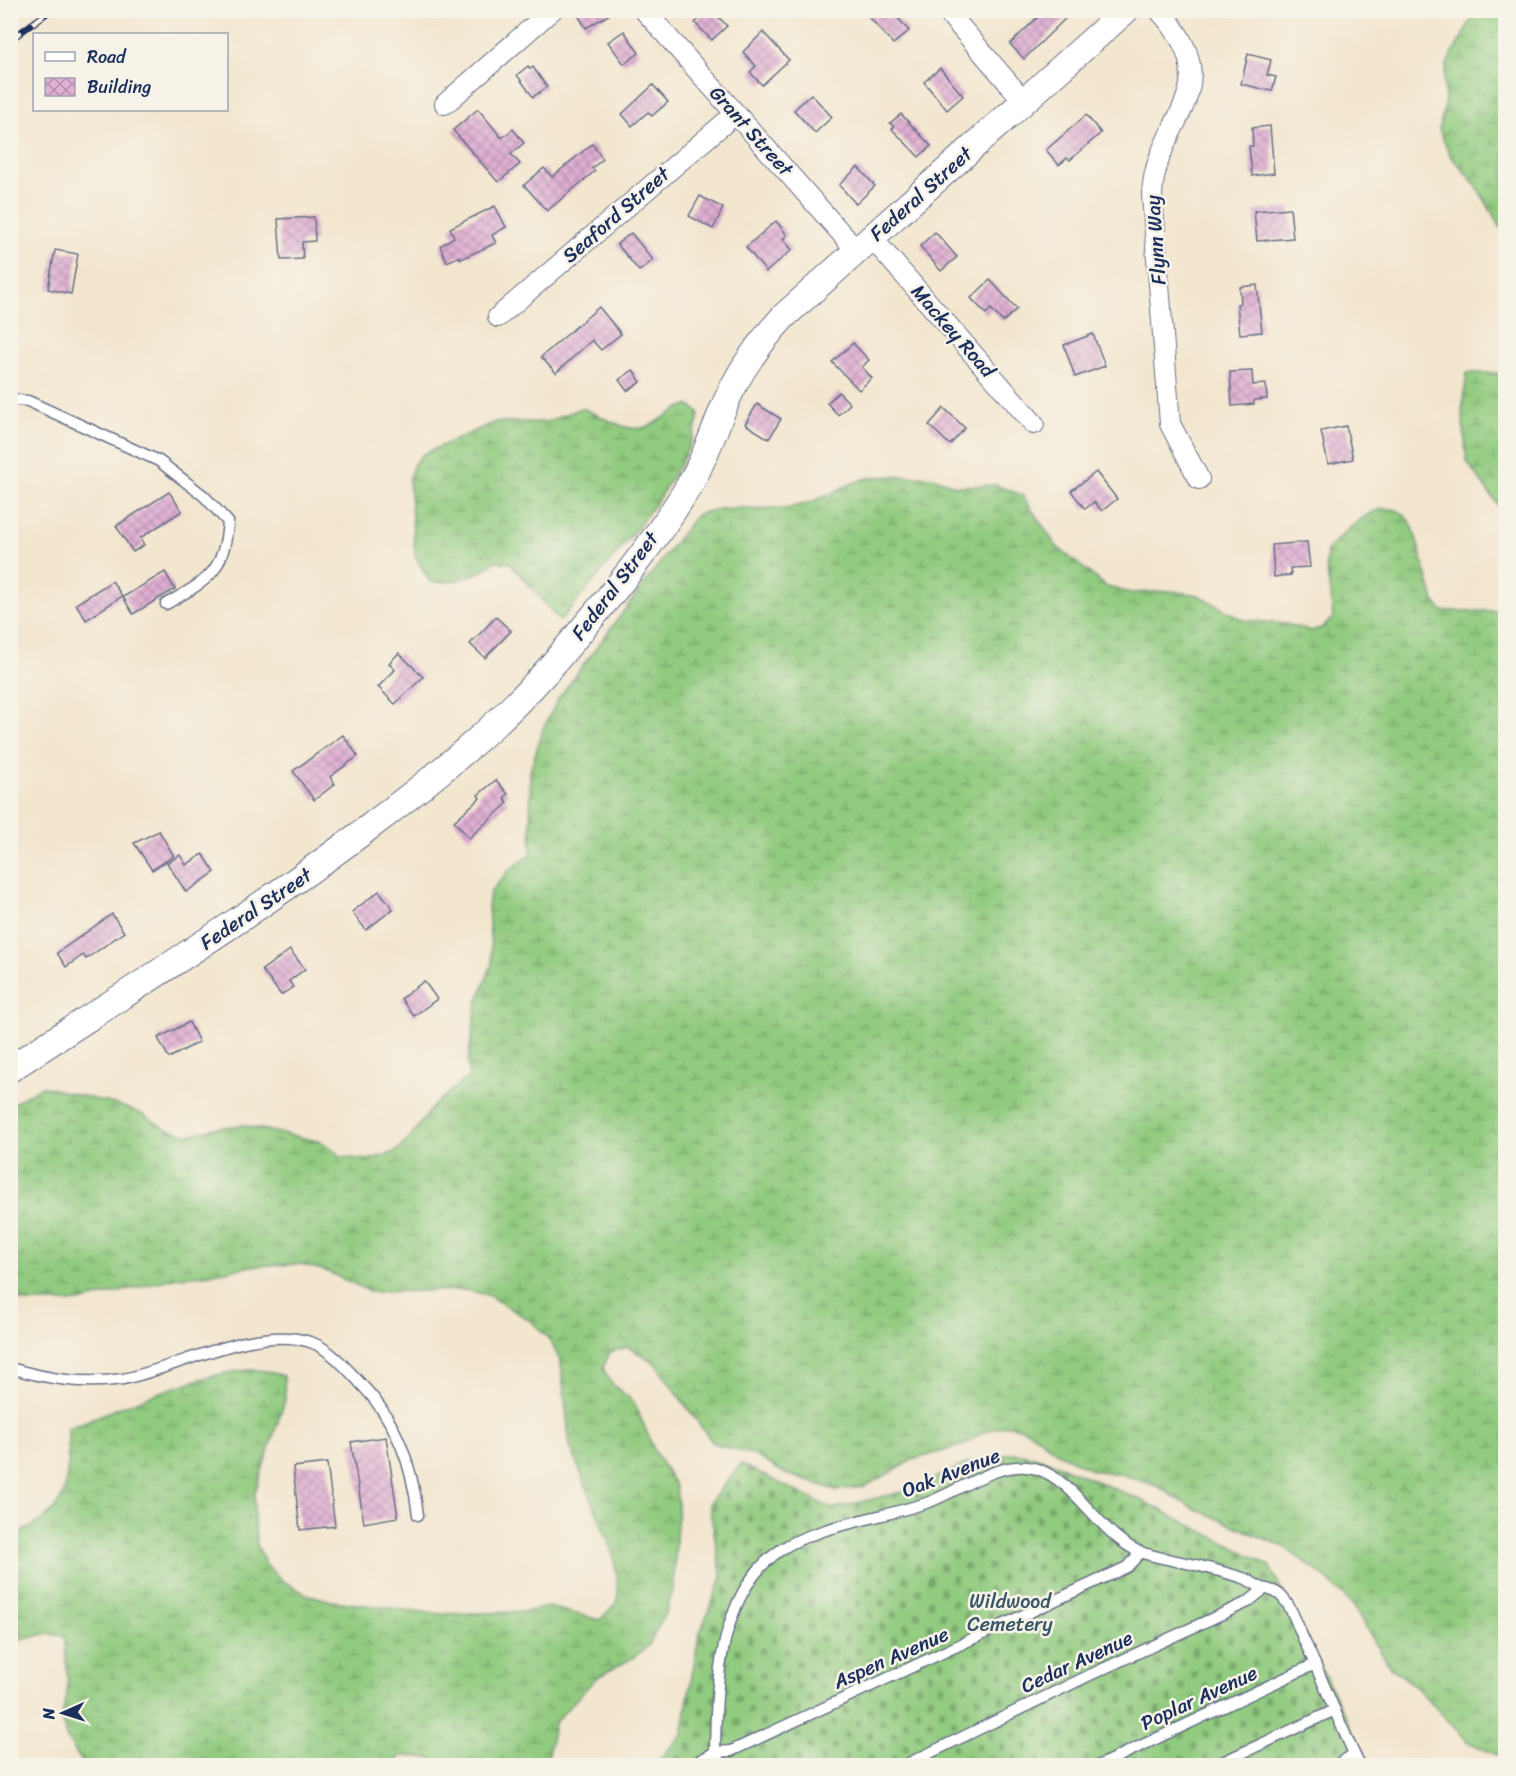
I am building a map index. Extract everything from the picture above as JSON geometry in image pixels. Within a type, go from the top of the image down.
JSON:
[{"type":"street","points":[[445,104],[552,10]]},
{"type":"street","name":"Grant Street","points":[[644,10],[735,114],[865,245]]},
{"type":"street","points":[[946,10],[1023,100]]},
{"type":"street","name":"Federal Street","points":[[10,1069],[226,931],[320,865],[413,794],[509,711],[563,653],[600,607],[689,485],[738,378],[764,338],[784,316],[1126,10]]},
{"type":"street","name":"Flynn Way","points":[[1159,10],[1182,40],[1191,75],[1187,102],[1159,159],[1152,195],[1170,421],[1199,479]]},
{"type":"street","name":"Seaford Street","points":[[498,317],[735,114]]},
{"type":"street","name":"Mackey Road","points":[[865,245],[1034,424]]},
{"type":"lane","points":[[10,399],[27,401],[159,461],[204,496],[228,522],[226,548],[219,567],[204,582],[166,604]]},
{"type":"lane","points":[[10,1368],[50,1378],[98,1382],[125,1378],[234,1345],[278,1340],[312,1343],[343,1366],[364,1387],[397,1433],[414,1487],[418,1515]]},
{"type":"lane","name":"Oak Avenue","points":[[715,1752],[717,1694],[731,1620],[741,1597],[760,1569],[782,1549],[823,1533],[901,1512],[954,1493],[993,1473],[1015,1468],[1036,1469],[1052,1476],[1103,1524],[1141,1552],[1236,1576],[1264,1589],[1272,1589],[1282,1597],[1315,1664],[1360,1766]]},
{"type":"lane","name":"Aspen Avenue","points":[[690,1766],[715,1752],[731,1750],[1127,1568],[1141,1552]]},
{"type":"lane","name":"Cedar Avenue","points":[[903,1766],[1090,1675],[1248,1602],[1264,1589]]},
{"type":"lane","name":"Poplar Avenue","points":[[1098,1766],[1315,1664]]},
{"type":"lane","points":[[1214,1766],[1335,1710]]},
{"type":"lane","points":[[715,1752],[723,1766]]},
{"type":"lane","points":[[1335,1766],[1354,1754]]},
{"type":"green space","points":[[1476,11],[1505,11],[1505,235],[1476,185],[1450,155],[1439,129],[1445,105],[1444,78],[1447,64]]},
{"type":"green space","points":[[1467,373],[1505,373],[1505,515],[1467,462],[1462,411]]},
{"type":"green space","points":[[688,405],[699,412],[693,436],[681,462],[620,550],[560,621],[510,563],[496,561],[482,571],[465,578],[447,582],[430,582],[416,558],[409,478],[414,464],[423,454],[495,422],[547,422],[582,408],[622,426],[639,428],[652,425],[677,409]]},
{"type":"green space","points":[[932,477],[956,486],[996,485],[1022,495],[1057,547],[1107,587],[1131,593],[1171,591],[1198,595],[1243,620],[1286,624],[1311,631],[1324,627],[1333,617],[1326,563],[1327,550],[1358,521],[1381,509],[1393,509],[1404,514],[1413,527],[1434,601],[1442,611],[1505,611],[1505,1759],[1468,1742],[1414,1685],[1389,1666],[1353,1605],[1322,1575],[1284,1547],[1191,1507],[1157,1486],[1120,1474],[1092,1470],[1060,1454],[1029,1431],[1010,1425],[985,1431],[964,1445],[912,1460],[864,1487],[836,1490],[786,1474],[754,1455],[713,1443],[654,1362],[628,1347],[610,1352],[603,1368],[612,1384],[634,1402],[656,1454],[676,1486],[678,1506],[673,1590],[667,1609],[649,1645],[634,1657],[596,1678],[554,1723],[547,1765],[445,1765],[429,1758],[402,1755],[388,1766],[84,1765],[66,1737],[62,1718],[68,1680],[64,1636],[45,1634],[11,1643],[11,1537],[46,1517],[56,1507],[66,1482],[68,1428],[162,1392],[237,1371],[260,1370],[284,1376],[285,1400],[255,1492],[256,1541],[265,1564],[283,1581],[306,1594],[332,1601],[441,1614],[522,1612],[549,1607],[600,1620],[618,1601],[617,1575],[611,1548],[570,1446],[561,1363],[550,1340],[531,1321],[488,1295],[465,1290],[371,1292],[326,1271],[301,1264],[252,1266],[204,1275],[178,1277],[79,1302],[27,1302],[11,1298],[11,1105],[42,1086],[118,1105],[142,1114],[164,1128],[189,1135],[215,1128],[242,1125],[322,1142],[343,1157],[369,1160],[395,1152],[409,1139],[433,1106],[469,1076],[468,1061],[477,1003],[492,964],[488,907],[490,893],[508,871],[531,854],[530,771],[543,729],[558,699],[695,516],[720,509],[797,506],[868,478]]},
{"type":"green space","name":"Wildwood Cemetery","points":[[1011,1453],[1036,1456],[1141,1500],[1269,1565],[1370,1765],[654,1766],[682,1734],[699,1635],[722,1578],[709,1504],[741,1464],[832,1509],[910,1490],[965,1464]]},
{"type":"building","points":[[575,10],[617,10],[586,28]]},
{"type":"building","points":[[708,10],[712,10],[727,26],[712,40],[695,23]]},
{"type":"building","points":[[863,10],[891,10],[909,31],[893,44]]},
{"type":"building","points":[[1045,10],[1074,10],[1024,59],[1010,44]]},
{"type":"building","points":[[624,31],[639,53],[624,64],[608,42]]},
{"type":"building","points":[[763,32],[789,60],[762,85],[750,72],[756,66],[743,52]]},
{"type":"building","points":[[1248,54],[1271,60],[1267,75],[1276,77],[1272,91],[1241,84]]},
{"type":"building","points":[[528,66],[530,69],[533,67],[547,87],[533,97],[517,75]]},
{"type":"building","points":[[940,68],[963,96],[947,110],[924,82]]},
{"type":"building","points":[[653,85],[668,102],[652,116],[648,112],[632,126],[622,114]]},
{"type":"building","points":[[811,94],[832,117],[815,133],[794,110]]},
{"type":"building","points":[[478,109],[502,138],[513,129],[524,143],[511,154],[520,164],[498,182],[453,130]]},
{"type":"building","points":[[901,114],[931,146],[919,157],[892,129],[894,127],[890,123]]},
{"type":"building","points":[[1086,115],[1101,133],[1070,160],[1067,158],[1059,165],[1046,150]]},
{"type":"building","points":[[1270,126],[1274,173],[1252,176],[1249,146],[1253,146],[1252,128]]},
{"type":"building","points":[[592,144],[603,159],[592,168],[595,171],[547,211],[524,185],[544,168],[552,177]]},
{"type":"building","points":[[858,167],[875,186],[856,204],[839,185]]},
{"type":"building","points":[[700,196],[723,208],[713,229],[689,216]]},
{"type":"building","points":[[495,206],[506,227],[492,235],[496,243],[461,259],[460,256],[447,262],[440,246],[454,237],[450,228]]},
{"type":"building","points":[[1290,208],[1293,238],[1257,241],[1254,211]]},
{"type":"building","points":[[314,217],[315,241],[302,242],[303,259],[281,260],[278,219]]},
{"type":"building","points":[[776,221],[787,235],[783,239],[792,250],[766,272],[746,247]]},
{"type":"building","points":[[935,232],[957,257],[941,271],[920,246]]},
{"type":"building","points":[[631,233],[653,260],[639,271],[617,244]]},
{"type":"building","points":[[55,250],[78,254],[71,294],[48,289]]},
{"type":"building","points":[[990,280],[1017,309],[1003,322],[991,309],[986,314],[971,298]]},
{"type":"building","points":[[1257,285],[1262,332],[1240,334],[1237,304],[1241,303],[1240,287]]},
{"type":"building","points":[[599,307],[621,334],[601,350],[592,340],[556,373],[541,357]]},
{"type":"building","points":[[1093,334],[1105,366],[1075,377],[1064,345]]},
{"type":"building","points":[[853,343],[869,360],[862,367],[872,378],[859,390],[832,362]]},
{"type":"building","points":[[633,370],[641,382],[627,391],[619,380]]},
{"type":"building","points":[[1252,371],[1253,385],[1266,384],[1267,399],[1254,400],[1254,404],[1232,406],[1230,372]]},
{"type":"building","points":[[839,392],[850,404],[838,415],[827,403]]},
{"type":"building","points":[[757,404],[781,419],[769,439],[745,424]]},
{"type":"building","points":[[944,408],[965,428],[950,445],[929,425]]},
{"type":"building","points":[[1346,426],[1353,459],[1328,464],[1321,431]]},
{"type":"building","points":[[1096,472],[1117,499],[1102,511],[1094,502],[1085,509],[1071,491]]},
{"type":"building","points":[[169,492],[182,511],[140,538],[144,545],[133,552],[116,526]]},
{"type":"building","points":[[1307,542],[1310,567],[1290,568],[1291,575],[1274,577],[1272,545]]},
{"type":"building","points":[[165,572],[175,589],[133,614],[123,597]]},
{"type":"building","points":[[112,581],[122,596],[86,620],[76,604]]},
{"type":"building","points":[[496,617],[511,631],[485,658],[470,644]]},
{"type":"building","points":[[399,653],[423,677],[395,704],[378,687],[395,670],[389,663]]},
{"type":"building","points":[[343,735],[358,756],[330,777],[335,784],[314,800],[293,771]]},
{"type":"building","points":[[496,780],[508,794],[504,798],[508,803],[469,838],[454,821],[480,798],[478,795]]},
{"type":"building","points":[[159,831],[174,856],[152,870],[134,843]]},
{"type":"building","points":[[203,854],[215,872],[186,892],[167,863],[180,855],[186,865]]},
{"type":"building","points":[[379,891],[393,909],[366,930],[352,912]]},
{"type":"building","points":[[112,914],[124,932],[86,959],[83,955],[66,967],[57,953]]},
{"type":"building","points":[[290,950],[305,969],[289,981],[293,987],[281,995],[262,970]]},
{"type":"building","points":[[424,981],[437,999],[414,1016],[401,999]]},
{"type":"building","points":[[189,1022],[199,1042],[169,1058],[158,1038]]},
{"type":"building","points":[[386,1437],[398,1517],[364,1523],[351,1442]]},
{"type":"building","points":[[327,1463],[335,1526],[300,1530],[293,1467]]},
{"type":"railway","points":[[10,40],[51,10]]}]
